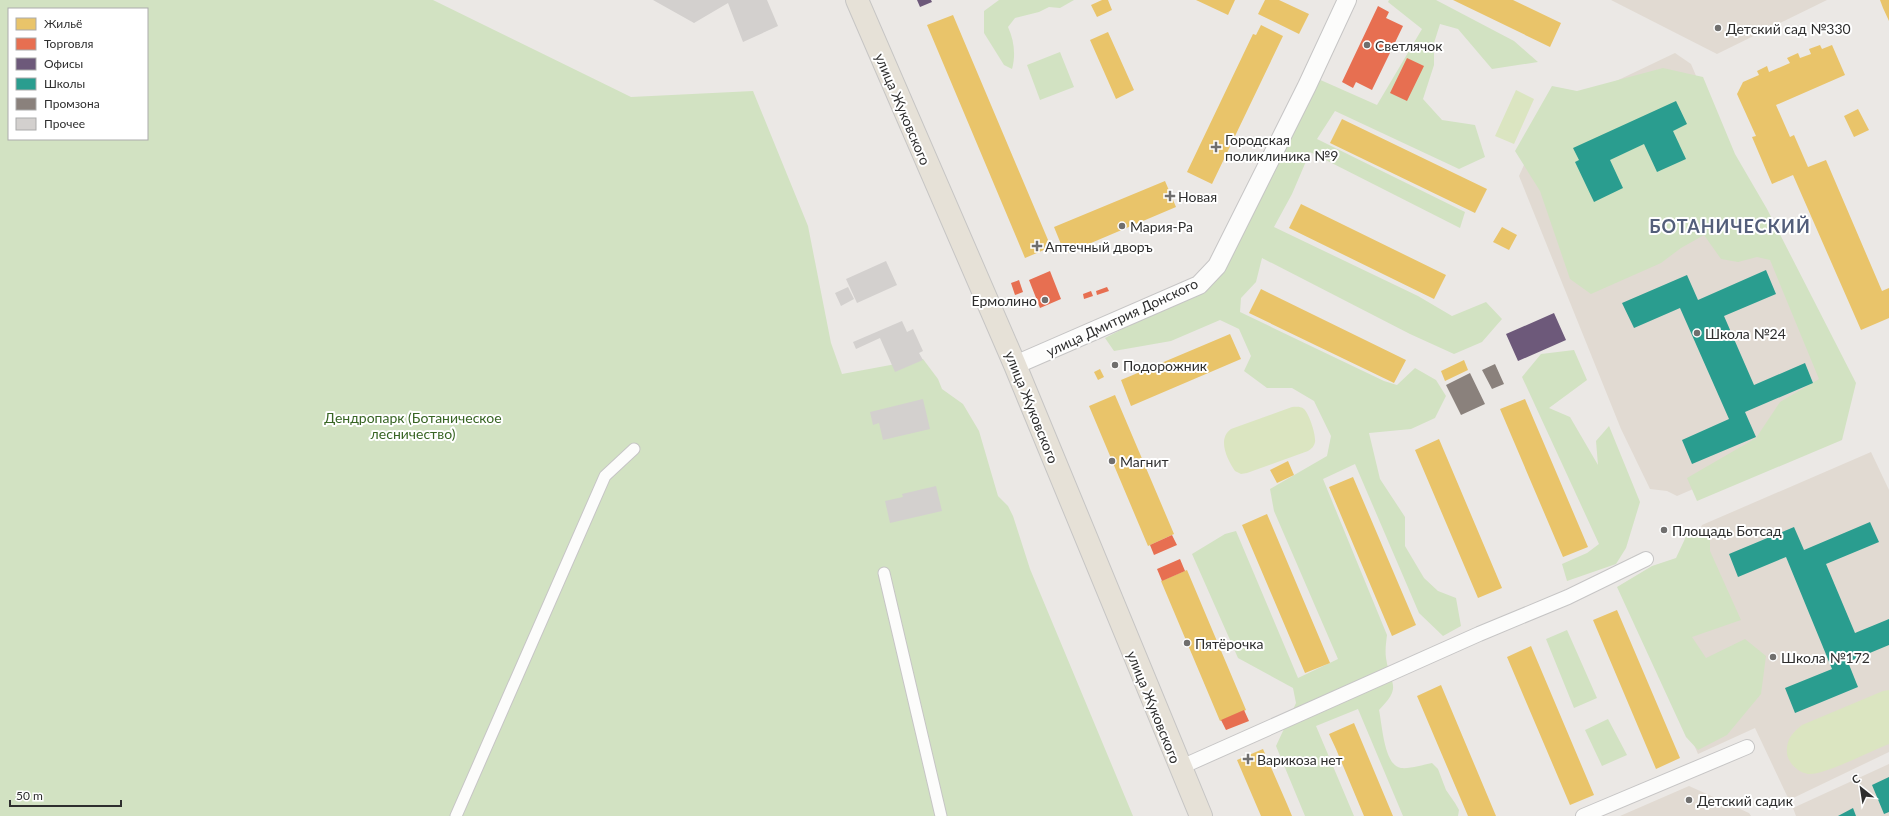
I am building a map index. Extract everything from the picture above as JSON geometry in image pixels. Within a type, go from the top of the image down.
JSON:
[{"type":"main road","name":"улица Жуковского","points":[[857,0],[1015,365],[1179,768],[1201,816]]},
{"type":"street","name":"улица Дмитрия Донского","points":[[1015,365],[1198,285],[1217,266],[1307,86],[1347,0]]},
{"type":"street","points":[[456,816],[605,476],[634,450]]},
{"type":"street","points":[[1179,768],[1479,634],[1568,597],[1646,559]]},
{"type":"street","points":[[884,573],[941,816]]},
{"type":"street","points":[[1583,816],[1747,747]]},
{"type":"shaded area","name":"Детский сад №330","points":[[1611,0],[1827,0],[1717,54]]},
{"type":"shaded area","name":"Школа №24","points":[[1675,53],[1691,64],[1745,190],[1840,426],[1677,496],[1667,491],[1650,489],[1621,429],[1519,176],[1547,114]]},
{"type":"shaded area","name":"Школа №172","points":[[1871,452],[1889,490],[1889,752],[1789,800],[1755,728],[1698,754],[1626,587],[1684,561],[1702,525]]},
{"type":"shaded area","points":[[1889,764],[1889,816],[1796,816],[1793,808]]},
{"type":"shaded area","name":"Детский садик","points":[[1689,786],[1749,813],[1751,816],[1620,816]]},
{"type":"green space","name":"Дендропарк (Ботаническое лесничество)","points":[[0,0],[433,0],[631,97],[753,91],[808,226],[831,343],[842,374],[923,359],[938,379],[942,389],[963,404],[979,431],[998,496],[1008,506],[1013,516],[1030,569],[1133,816],[0,816]]},
{"type":"green space","points":[[999,0],[1074,0],[1060,8],[1049,7],[1039,12],[1015,18],[1008,27],[1014,48],[1012,69],[1004,65],[984,33],[984,11]]},
{"type":"green space","points":[[1389,0],[1436,0],[1514,41],[1538,62],[1492,69],[1458,29],[1440,24],[1434,43],[1434,65],[1423,99],[1442,120],[1475,125],[1485,157],[1459,169],[1335,111],[1317,139],[1465,212],[1460,228],[1310,152],[1292,194],[1274,227],[1418,296],[1452,316],[1486,302],[1502,319],[1482,342],[1454,354],[1410,334],[1262,258],[1256,282],[1241,298],[1240,312],[1384,381],[1397,385],[1415,368],[1436,380],[1446,396],[1435,418],[1411,429],[1369,433],[1380,479],[1405,517],[1405,546],[1424,578],[1438,591],[1456,598],[1461,626],[1443,636],[1419,613],[1355,464],[1323,479],[1387,635],[1386,655],[1393,690],[1391,696],[1379,710],[1387,752],[1395,765],[1401,768],[1432,763],[1438,769],[1446,790],[1459,810],[1458,816],[1403,816],[1358,709],[1316,726],[1354,816],[1305,816],[1276,746],[1296,703],[1293,688],[1238,658],[1192,554],[1225,534],[1236,531],[1298,678],[1338,659],[1274,511],[1270,489],[1327,456],[1331,436],[1314,401],[1292,388],[1267,388],[1244,371],[1251,356],[1239,329],[1220,320],[1171,341],[1114,351],[1105,338],[1203,287],[1316,78],[1377,105],[1422,29],[1388,2]]},
{"type":"green space","points":[[1060,52],[1074,87],[1040,100],[1027,65]]},
{"type":"green space","points":[[1663,68],[1703,77],[1735,154],[1767,209],[1856,383],[1842,440],[1697,501],[1687,478],[1756,438],[1780,402],[1819,379],[1770,260],[1757,257],[1738,262],[1721,259],[1704,235],[1681,248],[1661,263],[1591,294],[1570,279],[1540,191],[1515,151],[1552,86],[1577,91]]},
{"type":"green space","points":[[1516,90],[1534,99],[1514,144],[1495,136]]},
{"type":"green space","points":[[1574,350],[1587,380],[1549,408],[1570,417],[1598,465],[1596,441],[1609,426],[1640,502],[1626,548],[1616,564],[1567,581],[1562,564],[1587,553],[1599,544],[1522,377],[1541,354]]},
{"type":"green space","points":[[1292,407],[1304,409],[1308,415],[1315,438],[1315,444],[1312,448],[1308,451],[1247,473],[1241,474],[1235,471],[1229,461],[1225,449],[1224,444],[1227,433],[1231,429]]},
{"type":"green space","points":[[1690,528],[1710,530],[1710,551],[1741,620],[1692,637],[1706,658],[1745,639],[1766,656],[1761,694],[1727,735],[1698,750],[1686,737],[1617,587],[1652,566],[1676,558]]},
{"type":"green space","points":[[1567,630],[1597,698],[1574,708],[1546,639]]},
{"type":"green space","points":[[1889,690],[1889,744],[1836,767],[1815,774],[1804,773],[1792,764],[1787,754],[1788,741],[1792,734],[1802,725],[1883,691]]},
{"type":"green space","points":[[1608,719],[1627,755],[1602,766],[1585,730]]},
{"type":"building: Жильё","points":[[1102,0],[1108,0],[1112,10],[1097,17],[1091,5]]},
{"type":"building: Жильё","points":[[1196,0],[1235,0],[1228,15]]},
{"type":"building: Жильё","points":[[1265,0],[1279,0],[1309,14],[1299,34],[1258,14]]},
{"type":"building: Жильё","points":[[1453,0],[1513,0],[1561,23],[1550,47]]},
{"type":"building: Жильё","points":[[1880,0],[1889,0],[1889,21],[1883,8]]},
{"type":"building: Жильё","points":[[953,15],[1051,247],[1025,258],[927,25]]},
{"type":"building: Жильё","points":[[1261,25],[1283,36],[1212,184],[1187,172],[1253,34],[1256,35]]},
{"type":"building: Жильё","points":[[1108,32],[1134,90],[1116,99],[1090,40]]},
{"type":"building: Жильё","points":[[1820,45],[1822,49],[1832,45],[1845,75],[1776,105],[1790,137],[1794,135],[1808,167],[1826,160],[1882,291],[1889,288],[1889,318],[1861,330],[1793,175],[1772,184],[1752,137],[1756,136],[1737,94],[1743,82],[1759,75],[1757,71],[1767,66],[1769,72],[1790,63],[1787,58],[1798,53],[1800,58],[1811,54],[1809,49]]},
{"type":"building: Жильё","points":[[1858,109],[1869,130],[1854,137],[1844,116]]},
{"type":"building: Жильё","points":[[1342,119],[1487,189],[1475,213],[1330,143]]},
{"type":"building: Жильё","points":[[1165,181],[1176,207],[1065,254],[1054,227]]},
{"type":"building: Жильё","points":[[1301,204],[1446,275],[1434,299],[1289,228]]},
{"type":"building: Жильё","points":[[1502,227],[1517,235],[1509,250],[1493,242]]},
{"type":"building: Жильё","points":[[1261,289],[1406,360],[1394,383],[1249,313]]},
{"type":"building: Жильё","points":[[1230,334],[1241,359],[1131,406],[1121,380]]},
{"type":"building: Жильё","points":[[1464,360],[1468,370],[1445,381],[1441,371]]},
{"type":"building: Жильё","points":[[1100,369],[1104,377],[1098,380],[1094,372]]},
{"type":"building: Жильё","points":[[1115,395],[1174,534],[1148,546],[1089,406]]},
{"type":"building: Жильё","points":[[1525,399],[1588,547],[1563,557],[1500,409]]},
{"type":"building: Жильё","points":[[1439,439],[1502,588],[1478,598],[1415,450]]},
{"type":"building: Жильё","points":[[1288,461],[1294,475],[1277,483],[1270,470]]},
{"type":"building: Жильё","points":[[1353,477],[1416,625],[1392,636],[1329,487]]},
{"type":"building: Жильё","points":[[1267,514],[1330,663],[1305,673],[1242,525]]},
{"type":"building: Жильё","points":[[1187,570],[1246,710],[1220,721],[1161,581]]},
{"type":"building: Жильё","points":[[1617,610],[1680,758],[1656,769],[1593,620]]},
{"type":"building: Жильё","points":[[1531,646],[1594,795],[1570,805],[1507,657]]},
{"type":"building: Жильё","points":[[1441,685],[1496,816],[1468,816],[1417,696]]},
{"type":"building: Жильё","points":[[1354,723],[1393,816],[1364,816],[1329,734]]},
{"type":"building: Жильё","points":[[1263,749],[1292,816],[1261,816],[1237,760]]},
{"type":"building: Торговля","points":[[1378,6],[1389,12],[1386,18],[1403,26],[1372,90],[1356,82],[1353,88],[1342,82]]},
{"type":"building: Торговля","points":[[1407,58],[1424,66],[1407,101],[1390,93]]},
{"type":"building: Торговля","points":[[1050,271],[1061,299],[1040,308],[1029,280]]},
{"type":"building: Торговля","points":[[1019,280],[1023,292],[1015,295],[1011,283]]},
{"type":"building: Торговля","points":[[1107,287],[1109,291],[1097,295],[1096,291]]},
{"type":"building: Торговля","points":[[1091,291],[1093,296],[1084,299],[1083,294]]},
{"type":"building: Торговля","points":[[1172,535],[1177,545],[1154,555],[1150,545]]},
{"type":"building: Торговля","points":[[1180,559],[1185,571],[1162,581],[1157,569]]},
{"type":"building: Торговля","points":[[1244,710],[1249,721],[1226,730],[1221,720]]},
{"type":"building: Офисы","points":[[917,0],[931,0],[932,2],[920,7]]},
{"type":"building: Офисы","points":[[1554,313],[1566,340],[1518,361],[1506,334]]},
{"type":"building: Школы","points":[[1676,101],[1687,124],[1673,131],[1686,159],[1657,172],[1644,144],[1610,160],[1623,188],[1594,202],[1575,162],[1579,160],[1573,148]]},
{"type":"building: Школы","points":[[1766,270],[1776,294],[1724,316],[1754,385],[1805,363],[1813,383],[1745,412],[1756,437],[1692,464],[1682,440],[1729,419],[1680,308],[1634,328],[1622,303],[1687,275],[1698,300]]},
{"type":"building: Школы","points":[[1870,522],[1879,542],[1826,564],[1855,633],[1889,619],[1889,645],[1848,662],[1858,687],[1795,713],[1785,688],[1832,669],[1786,557],[1738,577],[1729,554],[1794,527],[1804,550]]},
{"type":"building: Школы","points":[[1889,777],[1889,812],[1884,814],[1872,785]]},
{"type":"building: Школы","points":[[1853,808],[1856,816],[1838,816]]},
{"type":"building: Промзона","points":[[1495,364],[1504,384],[1492,389],[1482,370]]},
{"type":"building: Промзона","points":[[1470,373],[1485,404],[1461,415],[1446,385]]},
{"type":"building: Прочее","points":[[653,0],[767,0],[778,26],[743,42],[728,3],[694,23]]},
{"type":"building: Прочее","points":[[886,261],[897,285],[857,303],[846,279]]},
{"type":"building: Прочее","points":[[848,287],[854,299],[841,306],[835,293]]},
{"type":"building: Прочее","points":[[902,321],[907,332],[913,329],[923,351],[919,353],[923,360],[895,372],[880,338],[856,349],[853,342]]},
{"type":"building: Прочее","points":[[923,399],[930,429],[883,440],[879,423],[873,425],[870,412]]},
{"type":"building: Прочее","points":[[936,486],[942,511],[890,523],[885,501],[903,497],[902,494]]},
{"type":"place","name":"Детский сад №330","points":[[1718,28]]},
{"type":"place","name":"Светлячок","points":[[1367,45]]},
{"type":"place","name":"Городская поликлиника №9","points":[[1216,147]]},
{"type":"place","name":"Новая","points":[[1170,196]]},
{"type":"place","name":"Мария-Ра","points":[[1122,226]]},
{"type":"place","name":"Аптечный дворъ","points":[[1037,246]]},
{"type":"place","name":"Ермолино","points":[[1045,300]]},
{"type":"place","name":"Школа №24","points":[[1697,333]]},
{"type":"place","name":"Подорожник","points":[[1115,365]]},
{"type":"place","name":"Магнит","points":[[1112,461]]},
{"type":"place","name":"Площадь Ботсад","points":[[1664,530]]},
{"type":"place","name":"Пятёрочка","points":[[1187,643]]},
{"type":"place","name":"Школа №172","points":[[1773,657]]},
{"type":"place","name":"Варикоза нет","points":[[1248,759]]},
{"type":"place","name":"Детский садик","points":[[1689,800]]},
{"type":"district","name":"БОТАНИЧЕСКИЙ","points":[[1730,226]]}]
